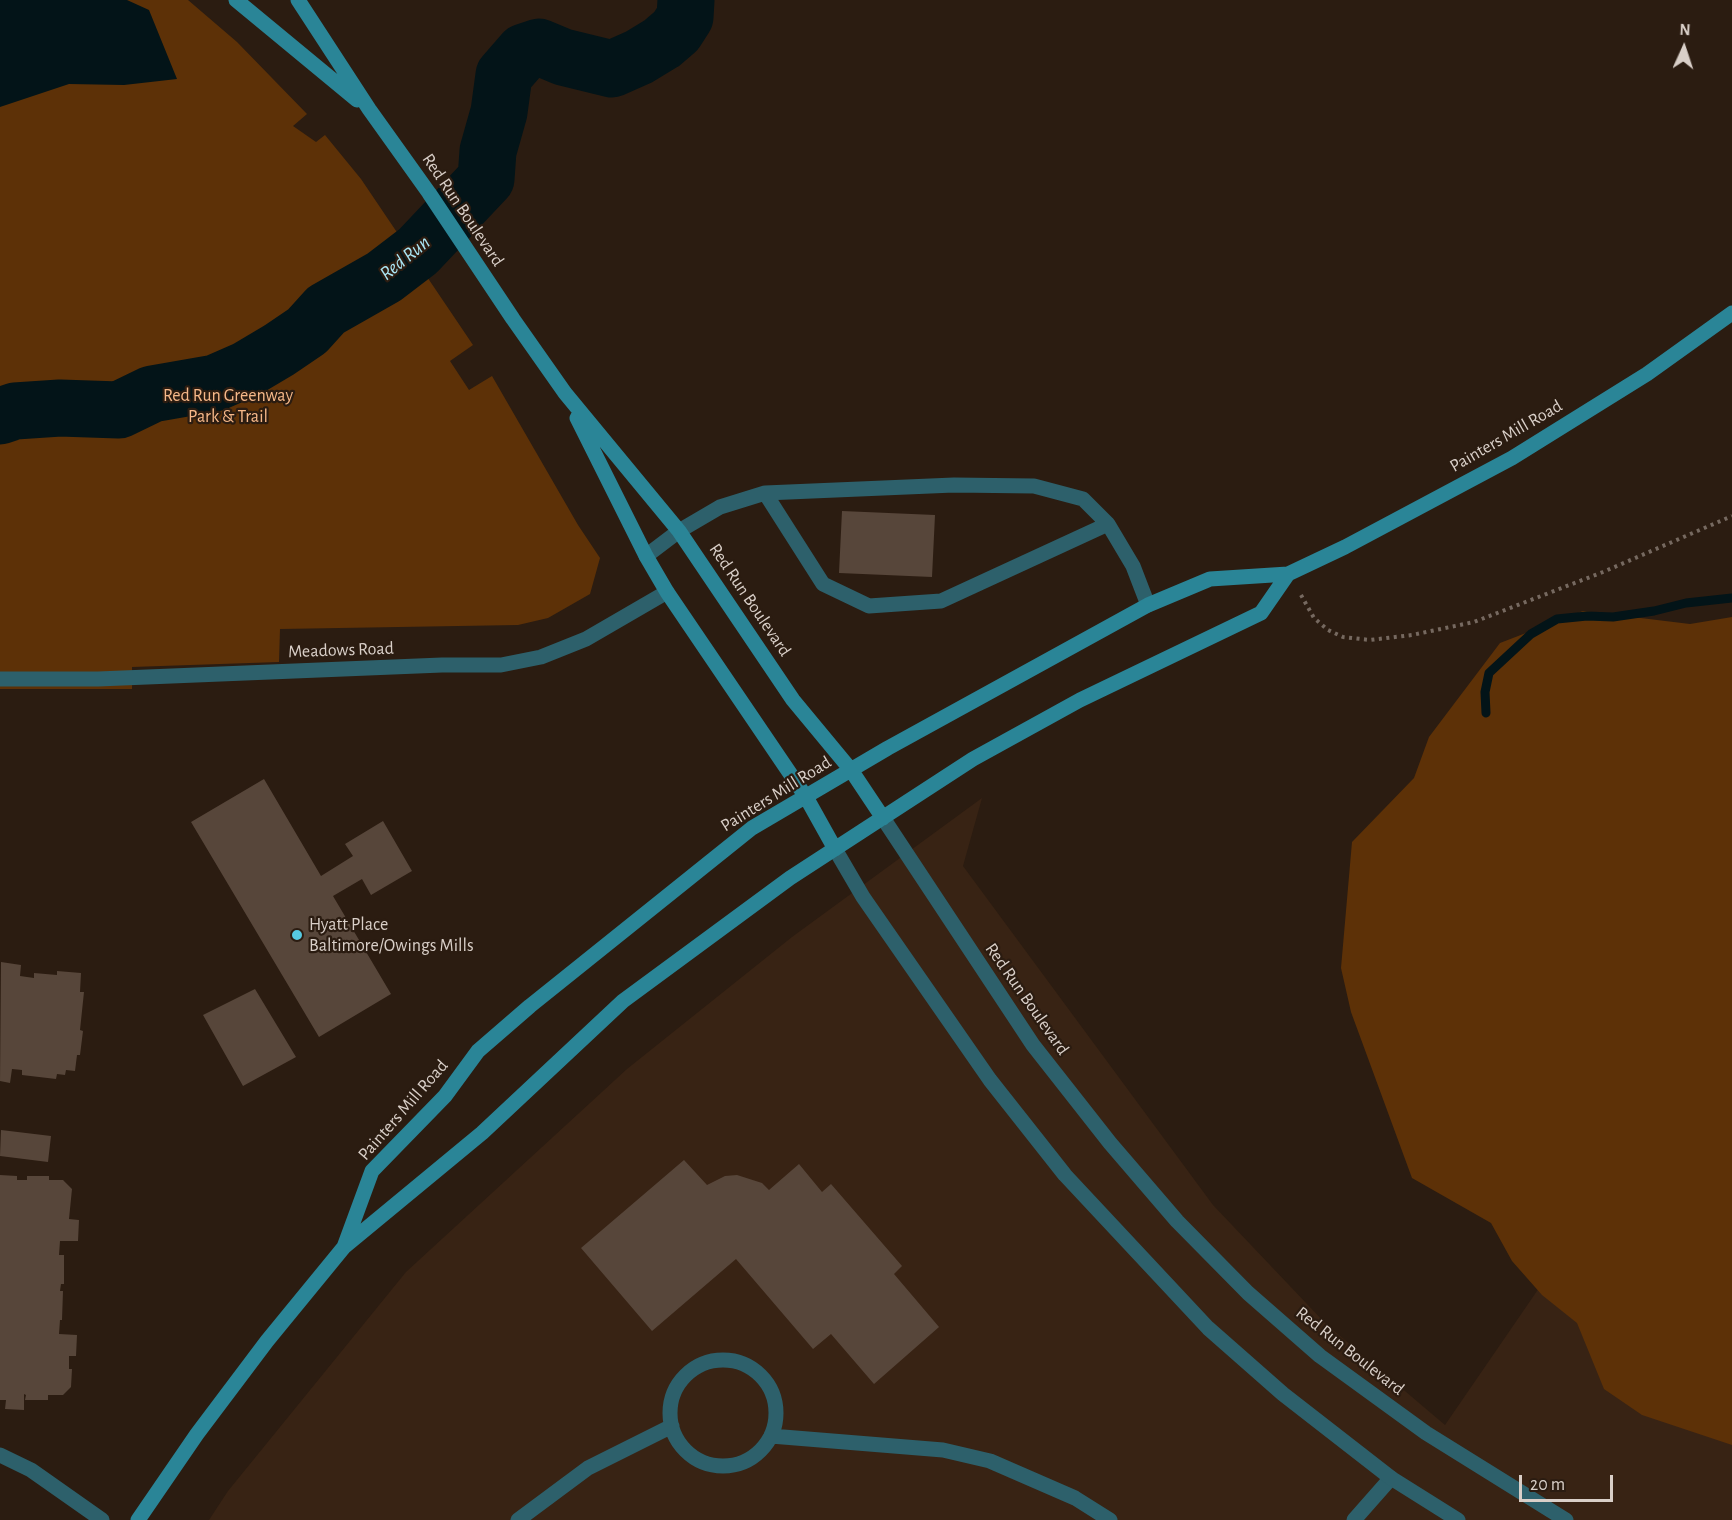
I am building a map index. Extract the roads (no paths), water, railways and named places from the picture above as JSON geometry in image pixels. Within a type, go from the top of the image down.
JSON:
[{"type":"main road","name":"Red Run Boulevard","points":[[236,0],[369,109]]},
{"type":"main road","name":"Red Run Boulevard","points":[[298,0],[369,109],[565,393],[679,531],[793,700],[851,770],[883,818]]},
{"type":"main road","name":"Painters Mill Road","points":[[344,1246],[372,1171],[445,1096],[478,1051],[530,1006],[752,828],[851,770],[1148,605],[1210,579],[1288,574],[1345,547],[1512,458],[1647,374],[1732,313]]},
{"type":"main road","name":"Red Run Boulevard","points":[[565,393],[646,556],[667,592],[806,796],[835,849]]},
{"type":"main road","name":"Painters Mill Road","points":[[138,1520],[197,1434],[260,1350],[344,1246],[482,1132],[623,1001],[790,878],[973,759],[1080,700],[1261,613],[1288,574]]},
{"type":"street","points":[[646,556],[679,531],[720,507],[765,493],[954,485],[1034,486],[1083,499],[1108,524],[1133,566],[1148,605]]},
{"type":"street","points":[[765,493],[823,584],[869,606],[940,601],[1108,524]]},
{"type":"street","name":"Meadows Road","points":[[0,679],[98,680],[442,665],[501,665],[541,657],[586,639],[667,592]]},
{"type":"street","name":"Red Run Boulevard","points":[[883,818],[1033,1045],[1110,1143],[1177,1221],[1248,1293],[1320,1356],[1425,1433],[1566,1520]]},
{"type":"street","name":"Red Run Boulevard","points":[[835,849],[863,897],[990,1080],[1065,1175],[1208,1328],[1283,1394],[1391,1478],[1458,1520]]},
{"type":"street","points":[[729,1360],[745,1364],[759,1374],[770,1387],[776,1404],[776,1420],[771,1436],[762,1449],[750,1459],[735,1464],[719,1465],[704,1461],[689,1453],[679,1441],[672,1426],[672,1401],[683,1378],[696,1367],[712,1361],[729,1360]]},
{"type":"street","points":[[518,1520],[588,1468],[672,1426]]},
{"type":"street","points":[[771,1436],[943,1450],[990,1461],[1075,1498],[1110,1520]]},
{"type":"street","points":[[0,1455],[32,1470],[102,1520]]},
{"type":"street","points":[[1354,1520],[1391,1478]]},
{"type":"waterway","name":"Red Run","points":[[0,416],[15,411],[60,408],[119,410],[152,394],[215,383],[247,369],[279,350],[307,331],[326,310],[384,277],[418,251],[486,179],[488,151],[499,112],[504,75],[524,52],[539,47],[563,57],[612,69],[639,57],[676,31],[685,17],[686,0]]},
{"type":"waterway","points":[[1486,713],[1485,692],[1489,673],[1531,634],[1557,619],[1587,616],[1613,617],[1654,611],[1686,603],[1732,598]]},
{"type":"place","name":"Hyatt Place Baltimore/Owings Mills","points":[[297,935]]},
{"type":"park label","name":"Red Run Greenway Park & Trail","points":[[228,406]]}]
